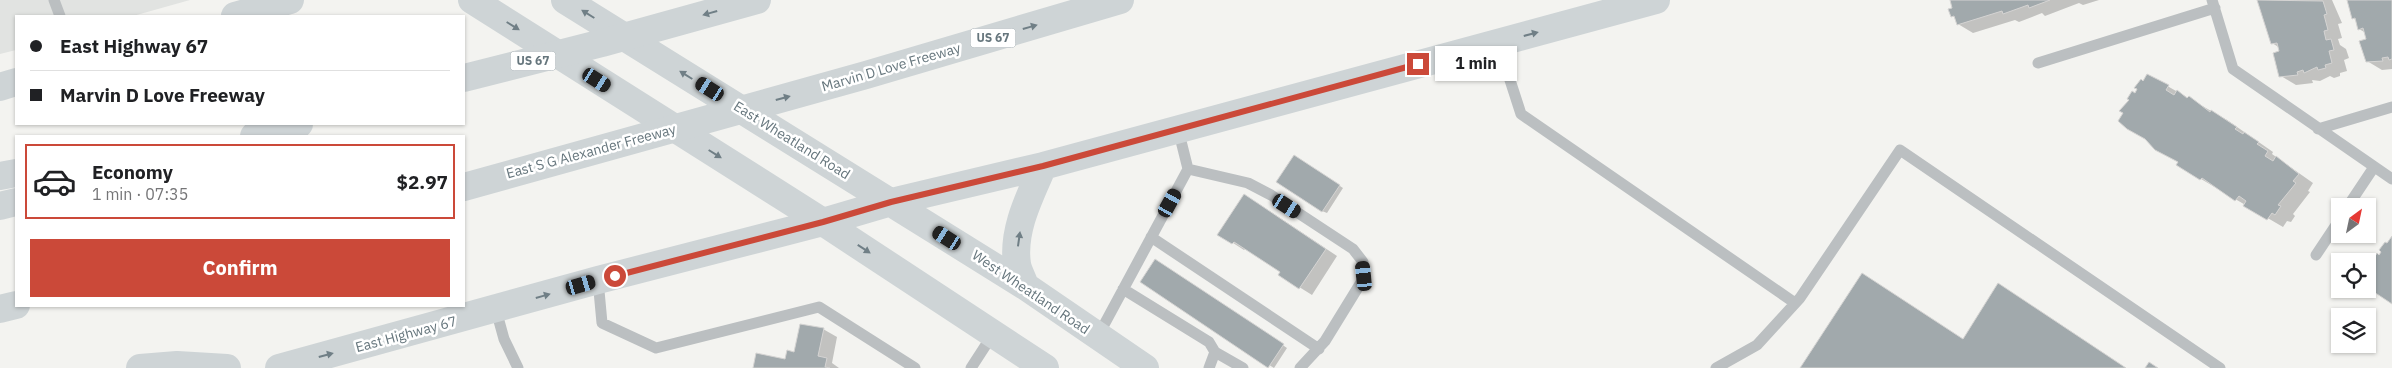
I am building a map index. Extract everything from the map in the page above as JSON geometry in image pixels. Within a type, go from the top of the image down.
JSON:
[{"type":"main road","points":[[238,15],[290,0]]},
{"type":"main road","points":[[472,0],[823,222],[1045,368]]},
{"type":"main road","name":"East Wheatland Road","points":[[565,0],[891,202]]},
{"type":"main road","name":"US 67","points":[[465,78],[602,43],[757,0]]},
{"type":"main road","name":"Marvin D Love Freeway","points":[[719,116],[1120,0]]},
{"type":"main road","points":[[823,222],[891,202],[1043,166],[1656,0]]},
{"type":"main road","points":[[0,87],[15,82]]},
{"type":"main road","name":"East S G Alexander Freeway","points":[[465,186],[719,116]]},
{"type":"main road","points":[[258,135],[295,125]]},
{"type":"main road","points":[[1025,286],[1017,264],[1018,244],[1023,215],[1043,166]]},
{"type":"main road","points":[[0,176],[15,173]]},
{"type":"main road","points":[[0,206],[15,202]]},
{"type":"main road","name":"West Wheatland Road","points":[[891,202],[1025,286],[1145,368]]},
{"type":"main road","name":"East Highway 67","points":[[279,368],[496,310],[598,280],[823,222]]},
{"type":"main road","points":[[0,309],[15,305]]},
{"type":"main road","points":[[140,368],[177,365],[227,368]]},
{"type":"lane","points":[[54,0],[60,15]]},
{"type":"lane","points":[[2038,63],[2214,4],[2232,70],[2392,179]]},
{"type":"lane","points":[[1498,43],[1521,114],[1795,303]]},
{"type":"lane","points":[[2318,129],[2392,107]]},
{"type":"lane","points":[[1097,337],[1188,169],[1178,129]]},
{"type":"lane","points":[[1716,368],[1757,345],[1795,303],[1900,150],[2220,368]]},
{"type":"lane","points":[[2353,198],[2374,167]]},
{"type":"lane","points":[[1188,169],[1248,183],[1271,195],[1353,249],[1363,262],[1364,276],[1325,342],[1300,368]]},
{"type":"lane","points":[[2316,256],[2331,233]]},
{"type":"lane","points":[[1151,237],[1318,348]]},
{"type":"lane","points":[[598,280],[602,323],[656,348],[819,307],[915,368]]},
{"type":"lane","points":[[1123,289],[1208,342],[1216,352],[1243,368]]},
{"type":"lane","points":[[496,310],[504,339],[518,368]]},
{"type":"lane","points":[[971,368],[993,333]]},
{"type":"lane","points":[[1209,368],[1216,352]]},
{"type":"shaded area","points":[[0,0],[190,0],[137,15],[15,15],[15,50],[0,54]]},
{"type":"building","points":[[1950,0],[2050,0],[2029,8],[2028,5],[2003,14],[2002,11],[1957,25],[1954,16],[1951,17],[1948,9],[1952,8]]},
{"type":"building","points":[[2257,0],[2323,1],[2327,14],[2324,15],[2328,30],[2324,31],[2326,40],[2331,39],[2334,50],[2329,51],[2332,63],[2325,65],[2326,68],[2318,70],[2317,67],[2304,73],[2303,70],[2297,72],[2298,75],[2279,77],[2273,53],[2279,51],[2277,43],[2271,44]]},
{"type":"building","points":[[2347,0],[2392,0],[2392,59],[2389,60],[2388,57],[2382,58],[2383,61],[2366,62],[2359,41],[2366,39],[2363,28],[2358,30],[2355,18],[2352,19]]},
{"type":"building","points":[[2147,74],[2169,85],[2166,90],[2174,95],[2177,90],[2187,98],[2189,96],[2210,112],[2211,110],[2237,127],[2235,129],[2243,134],[2244,132],[2259,142],[2257,144],[2268,151],[2265,156],[2273,161],[2276,156],[2299,174],[2293,181],[2296,183],[2278,205],[2281,206],[2275,215],[2272,213],[2267,220],[2243,206],[2246,201],[2239,196],[2235,201],[2202,178],[2200,180],[2176,165],[2178,162],[2155,150],[2145,139],[2127,129],[2118,121],[2123,113],[2119,111],[2129,100],[2127,99],[2132,91],[2135,93],[2137,89],[2134,88],[2141,79],[2143,81]]},
{"type":"building","points":[[1294,155],[1340,185],[1322,212],[1276,182]]},
{"type":"building","points":[[1244,194],[1326,249],[1299,289],[1278,275],[1280,272],[1234,242],[1232,244],[1217,235]]},
{"type":"building","points":[[2392,236],[2392,304],[2376,293],[2376,255],[2377,253],[2379,255],[2381,252],[2379,250],[2385,242],[2387,243]]},
{"type":"building","points":[[1155,259],[1284,344],[1268,368],[1140,282]]},
{"type":"building","points":[[1862,273],[1963,339],[1998,283],[2126,368],[1800,368]]},
{"type":"building","points":[[800,324],[824,328],[818,356],[827,358],[825,367],[830,368],[753,368],[756,353],[785,359],[787,350],[794,352]]},
{"type":"building","points":[[2149,362],[2158,368],[2145,368]]},
{"type":"route","points":[[615,276],[823,222],[891,202],[1043,166],[1418,64]]}]
